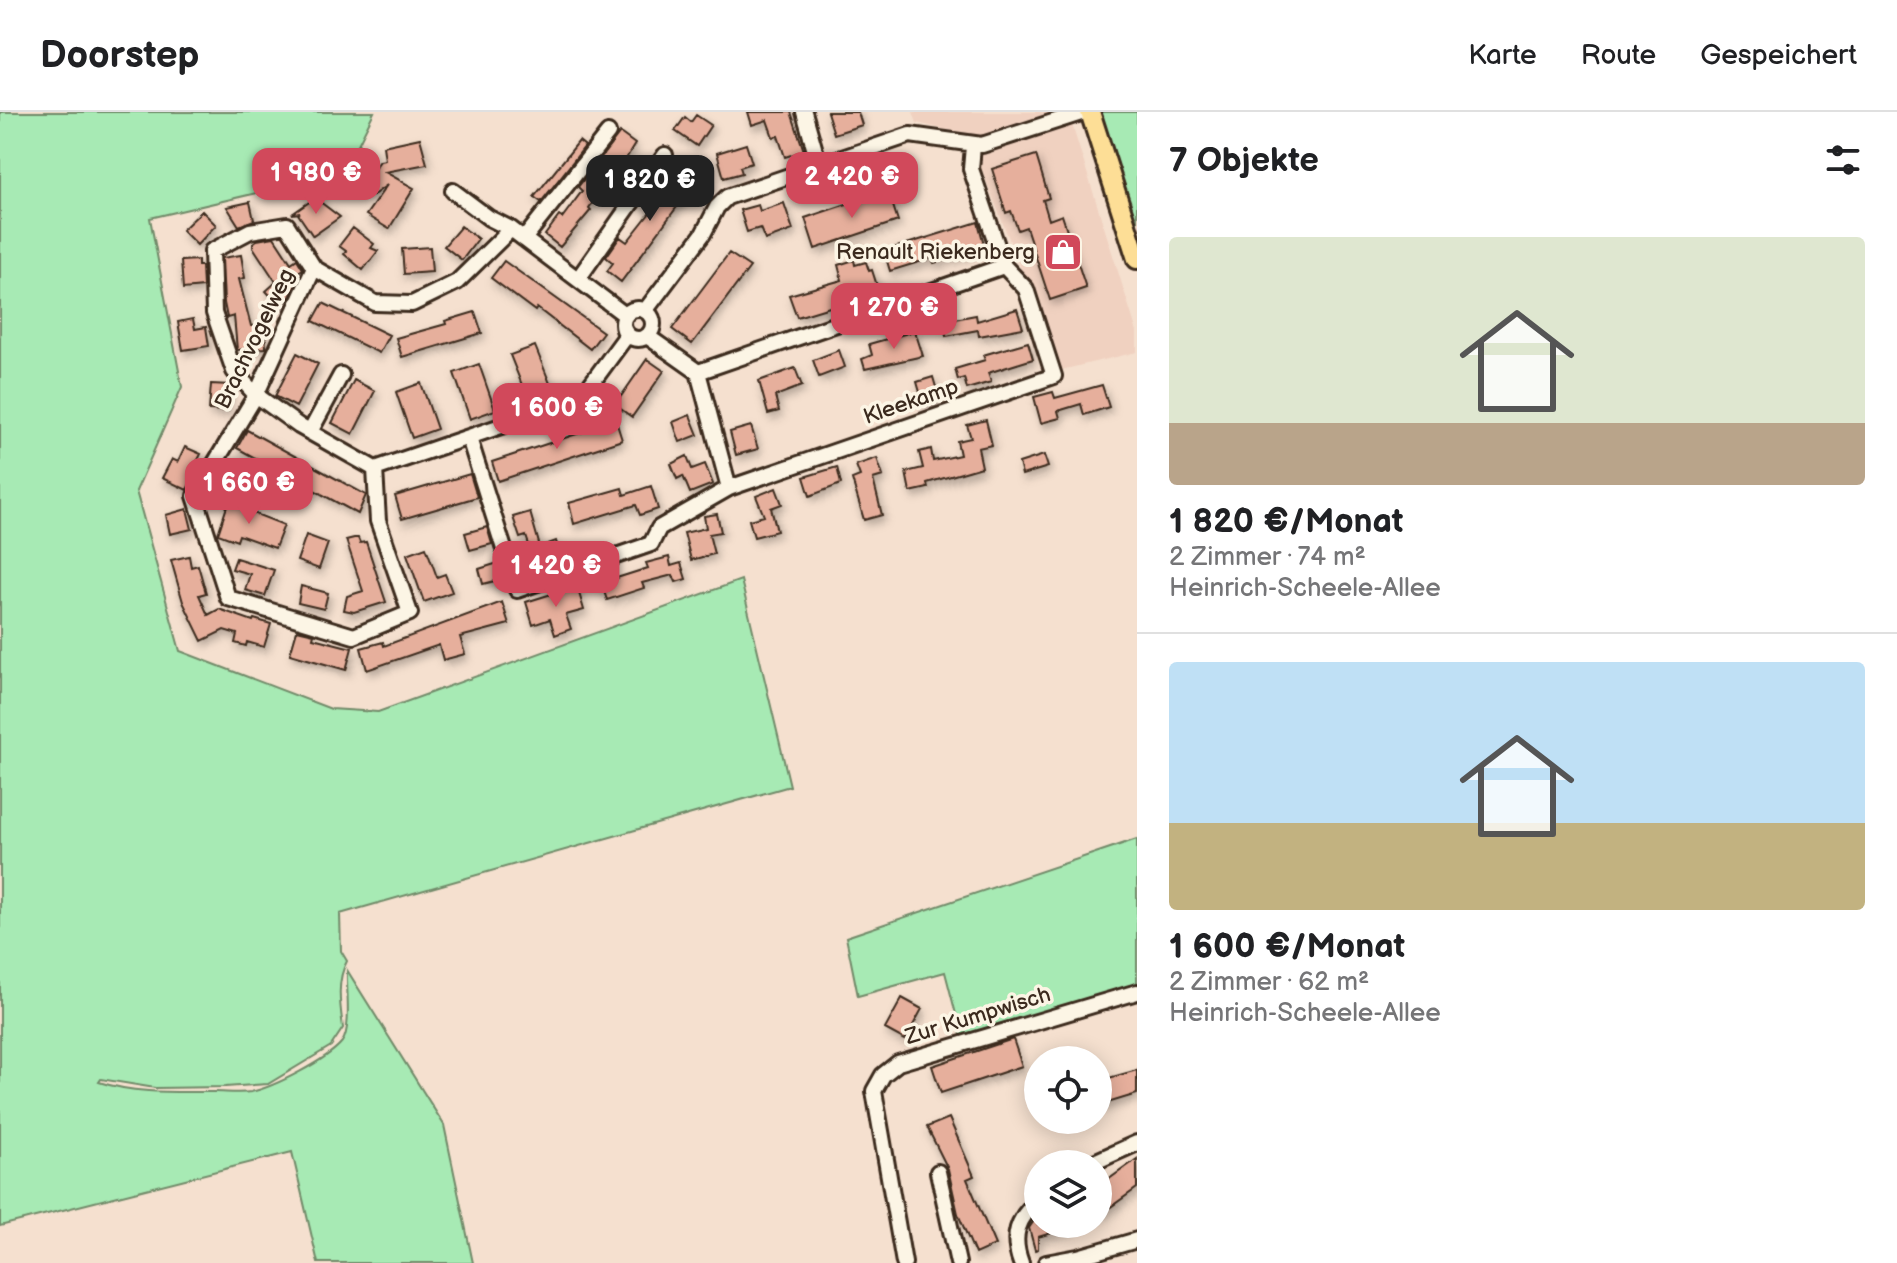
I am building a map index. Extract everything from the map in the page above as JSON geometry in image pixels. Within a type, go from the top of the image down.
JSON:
[{"type":"main road","points":[[1087,112],[1137,259]]},
{"type":"street","points":[[804,112],[819,165]]},
{"type":"street","points":[[645,311],[727,197],[910,135],[982,145],[1087,112]]},
{"type":"street","points":[[524,239],[608,133]]},
{"type":"street","name":"Kleekamp","points":[[729,488],[1054,376],[1026,289],[1004,266],[971,169],[973,146]]},
{"type":"street","points":[[578,279],[665,155]]},
{"type":"street","points":[[453,191],[489,218],[511,229],[625,315]]},
{"type":"street","points":[[511,229],[457,282],[412,304],[375,303],[314,268],[287,225],[250,231],[212,251],[214,313],[234,371],[256,395],[310,432],[375,469],[580,399],[627,335]]},
{"type":"street","points":[[698,372],[1004,266]]},
{"type":"street","name":"Brachvogelweg","points":[[314,268],[256,395],[195,496],[228,598],[354,636],[410,613],[378,521],[375,469]]},
{"type":"street","points":[[634,309],[645,311],[653,327],[647,336],[634,339],[627,335],[622,326],[625,315],[634,309]]},
{"type":"street","points":[[469,438],[517,590],[651,544],[659,528],[729,488],[698,372],[647,336]]},
{"type":"street","points":[[310,432],[341,375]]},
{"type":"street","name":"Zur Kumpwisch","points":[[904,1263],[874,1091],[883,1075],[898,1063],[1137,992]]},
{"type":"street","points":[[1112,1154],[1137,1143]]},
{"type":"street","points":[[938,1172],[958,1263]]},
{"type":"street","points":[[1021,1263],[1015,1247],[1016,1227],[1024,1215]]},
{"type":"street","points":[[1046,1263],[1078,1260],[1137,1240]]},
{"type":"shaded area","points":[[913,112],[1068,112],[1137,332],[1137,352],[1061,370],[968,135],[917,123]]},
{"type":"green space","points":[[0,112],[374,112],[347,167],[274,189],[150,218],[182,387],[136,491],[180,651],[331,709],[378,712],[741,580],[790,786],[340,914],[341,951],[347,961],[340,985],[343,1028],[331,1046],[268,1084],[155,1088],[101,1079],[99,1082],[141,1090],[242,1093],[286,1079],[325,1057],[342,1042],[348,1018],[347,970],[444,1125],[473,1263],[318,1263],[292,1152],[0,1226]]},
{"type":"green space","points":[[1090,112],[1137,112],[1137,226],[1113,186]]},
{"type":"green space","points":[[1137,839],[1137,991],[964,1045],[945,972],[858,996],[846,937]]},
{"type":"building","points":[[748,112],[791,112],[804,151],[785,157],[778,136],[773,137],[767,120],[752,125]]},
{"type":"building","points":[[827,112],[858,112],[862,125],[834,134]]},
{"type":"building","points":[[696,115],[711,125],[697,146],[675,131],[685,117],[691,122]]},
{"type":"building","points":[[620,133],[635,144],[611,183],[608,181],[589,208],[591,210],[560,247],[545,235],[582,191],[578,187]]},
{"type":"building","points":[[420,138],[427,164],[385,172],[414,188],[389,229],[366,215],[387,185],[372,196],[365,191],[374,169],[385,160],[383,146]]},
{"type":"building","points":[[579,141],[585,146],[541,202],[534,197]]},
{"type":"building","points":[[746,144],[752,163],[740,167],[742,173],[724,178],[717,153]]},
{"type":"building","points":[[1036,155],[1049,198],[1043,200],[1049,220],[1062,215],[1086,288],[1050,300],[1026,227],[1018,230],[1011,211],[1006,213],[992,169]]},
{"type":"building","points":[[670,170],[679,176],[683,170],[697,180],[621,282],[607,271],[613,263],[606,257],[620,237],[627,242],[653,209],[645,203]]},
{"type":"building","points":[[888,190],[898,221],[815,249],[805,218]]},
{"type":"building","points":[[315,198],[340,217],[313,236],[300,213],[292,214]]},
{"type":"building","points":[[250,202],[254,220],[239,226],[227,207]]},
{"type":"building","points":[[784,203],[793,230],[765,240],[760,228],[747,232],[740,210],[758,205],[760,211]]},
{"type":"building","points":[[202,211],[216,225],[197,245],[182,230]]},
{"type":"building","points":[[978,222],[985,248],[934,263],[932,258],[890,271],[884,251]]},
{"type":"building","points":[[461,226],[478,239],[462,260],[444,246]]},
{"type":"building","points":[[353,228],[374,244],[371,248],[378,251],[363,270],[339,246]]},
{"type":"building","points":[[274,237],[291,263],[297,259],[303,269],[293,275],[298,280],[290,297],[280,306],[266,291],[276,282],[253,247],[257,240]]},
{"type":"building","points":[[430,247],[432,272],[404,274],[402,249]]},
{"type":"building","points":[[729,253],[750,267],[692,344],[672,329]]},
{"type":"building","points":[[241,255],[245,278],[239,279],[251,326],[265,325],[266,348],[237,350],[234,316],[227,318],[222,258]]},
{"type":"building","points":[[198,260],[198,266],[202,266],[203,287],[183,289],[181,261]]},
{"type":"building","points":[[854,260],[855,265],[866,262],[879,292],[797,317],[789,295],[842,280],[838,265]]},
{"type":"building","points":[[504,261],[603,332],[590,349],[537,308],[535,311],[491,278]]},
{"type":"building","points":[[323,303],[389,335],[379,353],[313,321]]},
{"type":"building","points":[[1017,309],[1023,328],[979,336],[978,330],[946,336],[944,321],[976,315],[977,321]]},
{"type":"building","points":[[475,312],[482,333],[402,357],[396,338]]},
{"type":"building","points":[[193,319],[195,329],[206,327],[209,346],[183,350],[178,322]]},
{"type":"building","points":[[915,331],[923,356],[865,369],[862,359],[872,355],[869,344]]},
{"type":"building","points":[[1028,342],[1033,359],[988,373],[991,382],[967,389],[964,378],[958,380],[955,369],[985,360],[983,355]]},
{"type":"building","points":[[535,346],[553,391],[528,400],[510,355]]},
{"type":"building","points":[[839,350],[845,367],[819,377],[813,360]]},
{"type":"building","points":[[297,353],[318,364],[296,407],[275,396]]},
{"type":"building","points":[[647,359],[664,371],[632,417],[615,405]]},
{"type":"building","points":[[479,364],[495,410],[470,419],[454,373]]},
{"type":"building","points":[[795,368],[802,386],[775,396],[779,411],[768,414],[759,381]]},
{"type":"building","points":[[933,377],[940,401],[924,406],[917,382]]},
{"type":"building","points":[[354,380],[375,391],[353,434],[332,423]]},
{"type":"building","points":[[421,383],[437,429],[412,438],[396,392]]},
{"type":"building","points":[[211,384],[230,385],[228,411],[209,410]]},
{"type":"building","points":[[1102,385],[1109,407],[1084,415],[1081,404],[1058,411],[1060,418],[1041,423],[1034,397],[1053,392],[1055,398]]},
{"type":"building","points":[[690,415],[698,435],[680,442],[673,422]]},
{"type":"building","points":[[986,420],[992,445],[978,448],[982,467],[927,483],[928,488],[910,492],[906,472],[923,468],[919,452],[931,449],[933,461],[960,455],[957,441],[971,438],[967,425]]},
{"type":"building","points":[[616,421],[622,440],[498,481],[492,462]]},
{"type":"building","points":[[751,426],[758,449],[736,455],[730,432]]},
{"type":"building","points":[[247,430],[366,495],[358,514],[237,448]]},
{"type":"building","points":[[185,447],[201,454],[187,490],[162,478],[172,459],[178,462]]},
{"type":"building","points":[[1044,455],[1048,467],[1022,475],[1019,463]]},
{"type":"building","points":[[687,456],[692,469],[705,464],[713,484],[690,493],[683,476],[677,479],[671,464]]},
{"type":"building","points":[[877,458],[883,476],[873,479],[882,515],[864,520],[852,479],[860,476],[856,465]]},
{"type":"building","points":[[837,467],[841,484],[810,496],[804,477]]},
{"type":"building","points":[[470,474],[477,497],[402,519],[395,496]]},
{"type":"building","points":[[221,480],[236,488],[230,499],[215,491]]},
{"type":"building","points":[[651,486],[658,509],[640,515],[636,505],[574,524],[569,503],[622,488],[624,495]]},
{"type":"building","points":[[776,488],[782,504],[771,508],[777,531],[754,537],[749,520],[764,516],[756,496]]},
{"type":"building","points":[[229,500],[284,525],[275,548],[239,535],[237,541],[218,534]]},
{"type":"building","points":[[187,509],[192,529],[170,534],[166,515]]},
{"type":"building","points":[[530,512],[540,547],[556,541],[563,563],[538,572],[526,536],[520,538],[513,517]]},
{"type":"building","points":[[717,514],[721,532],[709,534],[714,554],[691,560],[684,533],[706,528],[704,516]]},
{"type":"building","points":[[487,527],[492,544],[470,550],[465,533]]},
{"type":"building","points":[[306,535],[328,543],[319,569],[297,561]]},
{"type":"building","points":[[358,538],[360,543],[366,542],[386,602],[354,612],[344,610],[347,596],[363,591],[346,540]]},
{"type":"building","points":[[426,547],[437,577],[445,574],[452,592],[424,602],[407,554]]},
{"type":"building","points":[[189,556],[191,567],[198,565],[206,593],[199,595],[208,615],[219,609],[271,624],[264,647],[247,642],[246,646],[235,643],[237,634],[224,630],[202,641],[183,602],[171,560]]},
{"type":"building","points":[[669,557],[671,566],[681,563],[686,579],[676,582],[673,575],[642,583],[644,588],[607,600],[601,583],[648,568],[646,563]]},
{"type":"building","points":[[236,558],[274,570],[265,596],[245,590],[250,574],[232,569]]},
{"type":"building","points":[[498,563],[503,579],[483,584],[479,569]]},
{"type":"building","points":[[301,586],[328,593],[324,609],[298,603]]},
{"type":"building","points":[[577,586],[584,610],[566,615],[571,629],[555,635],[550,619],[533,625],[526,602]]},
{"type":"building","points":[[502,602],[509,624],[460,637],[465,654],[443,660],[439,645],[367,670],[361,648],[383,642],[384,646]]},
{"type":"building","points":[[297,630],[314,634],[313,638],[352,648],[346,670],[290,654]]},
{"type":"building","points":[[902,998],[922,1009],[905,1040],[885,1029]]},
{"type":"building","points":[[1013,1039],[1022,1066],[941,1093],[932,1066]]},
{"type":"building","points":[[1137,1070],[1137,1094],[1112,1102],[1112,1077]]},
{"type":"building","points":[[949,1118],[974,1176],[967,1179],[995,1245],[975,1254],[958,1214],[948,1169],[927,1127]]},
{"type":"building","points":[[1137,1159],[1137,1188],[1112,1206],[1112,1177]]},
{"type":"building","points":[[1032,1238],[1038,1238],[1038,1249],[1035,1250]]},
{"type":"place","name":"Renault Riekenberg","points":[[1063,252]]}]
